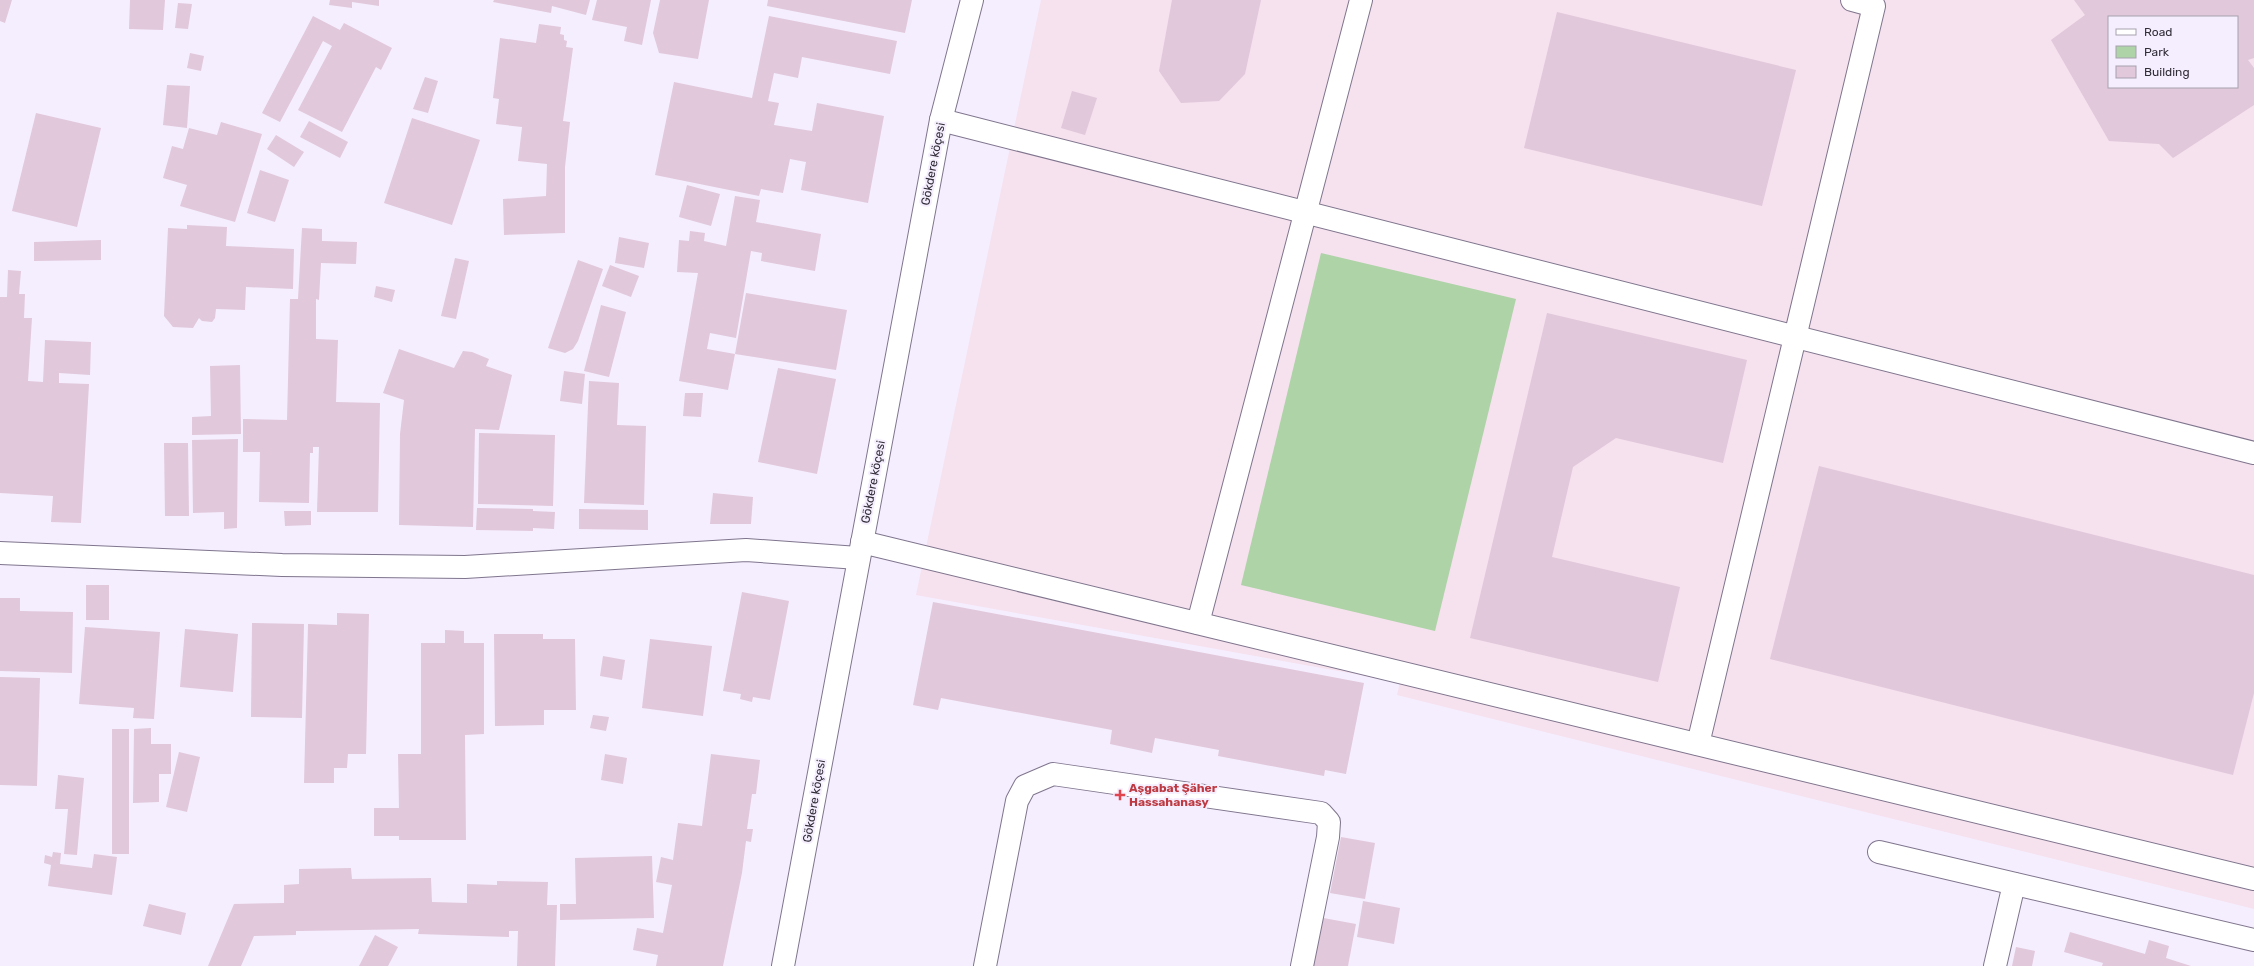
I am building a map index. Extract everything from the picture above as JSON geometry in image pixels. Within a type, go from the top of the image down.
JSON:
[{"type":"street","name":"Gökdere köçesi","points":[[783,966],[941,120],[972,0]]},
{"type":"street","points":[[1198,623],[1361,0]]},
{"type":"street","points":[[1698,744],[1874,6],[1852,0]]},
{"type":"street","points":[[941,120],[2254,453]]},
{"type":"street","points":[[0,554],[282,565],[465,567],[746,550],[860,550],[1198,623],[2254,879]]},
{"type":"street","points":[[987,966],[1017,801],[1025,786],[1052,774],[1321,813],[1329,822],[1328,837],[1302,966]]},
{"type":"street","points":[[1879,852],[2254,940]]},
{"type":"street","points":[[1995,966],[2014,884]]},
{"type":"shaded area","points":[[1041,0],[2254,0],[2254,909],[1397,695],[1400,682],[916,595]]},
{"type":"green space","points":[[1321,253],[1516,299],[1435,631],[1241,585]]},
{"type":"building","points":[[0,0],[12,0],[5,23],[0,21]]},
{"type":"building","points":[[130,0],[165,0],[163,30],[129,29]]},
{"type":"building","points":[[330,0],[379,0],[379,6],[352,2],[352,8],[329,5]]},
{"type":"building","points":[[494,0],[590,0],[586,15],[552,6],[551,13],[493,2]]},
{"type":"building","points":[[597,0],[651,0],[642,45],[624,41],[627,27],[592,20]]},
{"type":"building","points":[[660,0],[709,0],[698,59],[659,53],[653,33]]},
{"type":"building","points":[[768,0],[912,0],[905,33],[767,6]]},
{"type":"building","points":[[1172,0],[1261,0],[1245,74],[1219,101],[1181,103],[1159,71]]},
{"type":"building","points":[[2074,0],[2254,0],[2254,58],[2248,60],[2254,68],[2254,105],[2173,158],[2159,144],[2109,141],[2051,40],[2085,15]]},
{"type":"building","points":[[178,3],[192,4],[188,29],[175,28]]},
{"type":"building","points":[[1557,12],[1796,70],[1762,206],[1524,148]]},
{"type":"building","points":[[313,16],[340,30],[344,23],[392,48],[381,70],[376,67],[342,132],[298,110],[332,46],[323,41],[280,122],[262,113]]},
{"type":"building","points":[[769,16],[897,41],[890,74],[802,57],[798,78],[774,73],[768,101],[779,103],[774,125],[812,131],[817,103],[884,116],[868,203],[801,190],[806,162],[790,159],[783,193],[761,189],[759,196],[655,175],[674,82],[752,98]]},
{"type":"building","points":[[539,24],[561,27],[560,34],[564,35],[564,40],[567,41],[566,47],[573,48],[563,121],[570,122],[565,167],[565,233],[504,235],[503,199],[546,196],[547,164],[518,161],[522,127],[496,124],[499,99],[493,98],[500,38],[536,43]]},
{"type":"building","points":[[190,53],[204,56],[201,71],[187,68]]},
{"type":"building","points":[[425,77],[438,81],[428,113],[413,109]]},
{"type":"building","points":[[167,85],[190,86],[187,128],[163,125]]},
{"type":"building","points":[[1072,91],[1097,98],[1085,135],[1061,128]]},
{"type":"building","points":[[36,113],[101,128],[77,227],[12,211]]},
{"type":"building","points":[[412,118],[480,140],[452,225],[384,203]]},
{"type":"building","points":[[309,121],[348,142],[340,158],[300,137]]},
{"type":"building","points":[[221,122],[262,134],[235,222],[180,206],[187,185],[163,178],[172,146],[183,149],[189,128],[217,135]]},
{"type":"building","points":[[276,135],[304,152],[294,167],[267,149]]},
{"type":"building","points":[[260,170],[289,180],[275,222],[247,213]]},
{"type":"building","points":[[687,185],[720,194],[711,226],[679,217]]},
{"type":"building","points":[[735,196],[760,200],[756,222],[821,234],[815,271],[761,261],[762,253],[751,251],[736,338],[710,333],[707,349],[735,354],[728,390],[679,381],[698,273],[677,272],[679,240],[689,241],[690,231],[705,233],[704,241],[726,246]]},
{"type":"building","points":[[187,225],[227,227],[226,246],[294,249],[293,289],[246,287],[245,310],[216,309],[215,318],[212,322],[202,321],[199,318],[193,328],[173,327],[164,316],[168,228],[187,229]]},
{"type":"building","points":[[302,228],[322,229],[322,241],[357,242],[356,264],[321,263],[319,300],[316,299],[316,339],[338,340],[336,402],[380,403],[378,512],[317,512],[319,447],[313,447],[313,453],[310,453],[309,503],[259,502],[260,452],[243,452],[243,419],[287,420],[290,299],[298,299]]},
{"type":"building","points":[[619,237],[649,243],[644,268],[615,263]]},
{"type":"building","points":[[101,240],[101,260],[34,261],[34,242]]},
{"type":"building","points":[[455,258],[469,261],[456,319],[441,316]]},
{"type":"building","points":[[578,260],[603,269],[578,341],[573,349],[565,353],[548,348]]},
{"type":"building","points":[[610,265],[639,276],[631,297],[602,286]]},
{"type":"building","points":[[8,270],[21,271],[19,294],[25,294],[24,318],[32,318],[28,381],[43,382],[45,340],[91,342],[90,375],[59,373],[59,383],[89,384],[81,523],[51,522],[53,496],[0,493],[0,297],[7,297]]},
{"type":"building","points":[[376,286],[395,290],[392,302],[374,297]]},
{"type":"building","points":[[746,293],[847,310],[836,370],[735,354]]},
{"type":"building","points":[[601,305],[626,312],[609,377],[584,371]]},
{"type":"building","points":[[1547,313],[1747,360],[1723,463],[1616,438],[1573,467],[1552,557],[1680,587],[1658,682],[1470,638]]},
{"type":"building","points":[[399,349],[454,368],[463,351],[472,352],[489,359],[486,366],[512,375],[499,430],[475,429],[473,527],[399,525],[400,434],[404,400],[383,393]]},
{"type":"building","points":[[240,365],[241,434],[192,435],[192,417],[211,416],[210,366]]},
{"type":"building","points":[[778,368],[836,379],[817,474],[758,462]]},
{"type":"building","points":[[564,371],[585,374],[582,404],[560,401]]},
{"type":"building","points":[[589,381],[619,383],[617,425],[646,426],[644,505],[584,503]]},
{"type":"building","points":[[685,393],[703,393],[701,417],[683,416]]},
{"type":"building","points":[[479,433],[555,435],[553,506],[478,504]]},
{"type":"building","points":[[238,439],[237,528],[224,529],[224,512],[193,513],[192,440]]},
{"type":"building","points":[[164,443],[188,443],[189,516],[165,516]]},
{"type":"building","points":[[1819,466],[2254,575],[2254,693],[2233,775],[1770,659]]},
{"type":"building","points":[[713,493],[753,497],[751,524],[710,524]]},
{"type":"building","points":[[477,508],[533,509],[533,511],[555,512],[554,529],[533,528],[533,531],[476,530]]},
{"type":"building","points":[[579,509],[648,510],[648,530],[579,529]]},
{"type":"building","points":[[284,511],[311,511],[311,525],[285,526]]},
{"type":"building","points":[[86,585],[109,585],[109,620],[86,620]]},
{"type":"building","points":[[742,592],[789,601],[770,700],[753,697],[752,702],[740,699],[741,694],[723,691]]},
{"type":"building","points":[[0,598],[20,598],[20,611],[73,612],[72,673],[0,671]]},
{"type":"building","points":[[933,602],[1364,683],[1346,774],[1325,770],[1324,776],[1218,756],[1219,750],[1155,738],[1152,753],[1110,744],[1112,730],[941,698],[938,710],[913,705]]},
{"type":"building","points":[[337,613],[369,614],[366,754],[348,754],[347,768],[334,768],[334,783],[304,783],[308,624],[337,625]]},
{"type":"building","points":[[252,623],[304,624],[302,718],[251,717]]},
{"type":"building","points":[[85,627],[160,632],[154,719],[133,718],[134,708],[79,704]]},
{"type":"building","points":[[185,629],[238,634],[233,692],[180,687]]},
{"type":"building","points":[[445,630],[464,631],[464,643],[484,643],[484,734],[465,735],[466,840],[399,840],[399,836],[374,836],[374,808],[399,808],[398,754],[421,754],[421,643],[445,643]]},
{"type":"building","points":[[494,634],[543,634],[543,639],[575,639],[576,710],[544,710],[544,725],[495,726]]},
{"type":"building","points":[[650,639],[712,646],[703,716],[642,708]]},
{"type":"building","points":[[603,656],[625,660],[622,680],[600,676]]},
{"type":"building","points":[[0,677],[40,678],[37,786],[0,785]]},
{"type":"building","points":[[593,715],[609,717],[606,731],[590,728]]},
{"type":"building","points":[[151,728],[151,744],[171,744],[171,774],[159,774],[159,802],[133,803],[134,729]]},
{"type":"building","points":[[112,729],[129,729],[129,854],[112,854]]},
{"type":"building","points":[[179,752],[200,757],[187,812],[166,807]]},
{"type":"building","points":[[605,754],[627,758],[623,784],[601,780]]},
{"type":"building","points":[[711,754],[760,760],[756,794],[752,794],[747,829],[753,829],[751,842],[746,841],[742,873],[723,966],[656,966],[658,955],[633,950],[637,928],[663,933],[672,885],[656,882],[661,857],[673,860],[678,823],[702,826]]},
{"type":"building","points":[[58,775],[84,778],[77,855],[64,854],[68,809],[55,809]]},
{"type":"building","points":[[1341,837],[1375,843],[1365,899],[1330,893]]},
{"type":"building","points":[[53,852],[61,853],[60,864],[92,868],[94,854],[117,857],[112,895],[48,886],[51,865],[44,863],[45,855],[52,857]]},
{"type":"building","points":[[652,856],[654,918],[560,920],[560,904],[576,904],[575,858]]},
{"type":"building","points":[[351,868],[352,879],[431,878],[432,902],[467,903],[467,884],[497,885],[497,881],[548,882],[547,905],[557,905],[555,966],[517,966],[518,931],[509,931],[509,937],[418,934],[419,929],[296,931],[296,935],[254,936],[241,966],[208,966],[234,904],[284,903],[284,885],[299,884],[299,869]]},
{"type":"building","points":[[1363,901],[1400,908],[1394,944],[1357,937]]},
{"type":"building","points":[[149,904],[186,913],[181,935],[143,926]]},
{"type":"building","points":[[1318,917],[1356,924],[1348,966],[1308,966]]},
{"type":"building","points":[[2070,932],[2145,954],[2149,940],[2169,946],[2166,958],[2191,966],[2102,966],[2103,963],[2064,952]]},
{"type":"building","points":[[375,935],[398,947],[388,966],[359,966]]},
{"type":"building","points":[[2016,947],[2035,951],[2032,966],[2012,966]]},
{"type":"place","name":"Aşgabat Şäher Hassahanasy","points":[[1120,795]]}]
